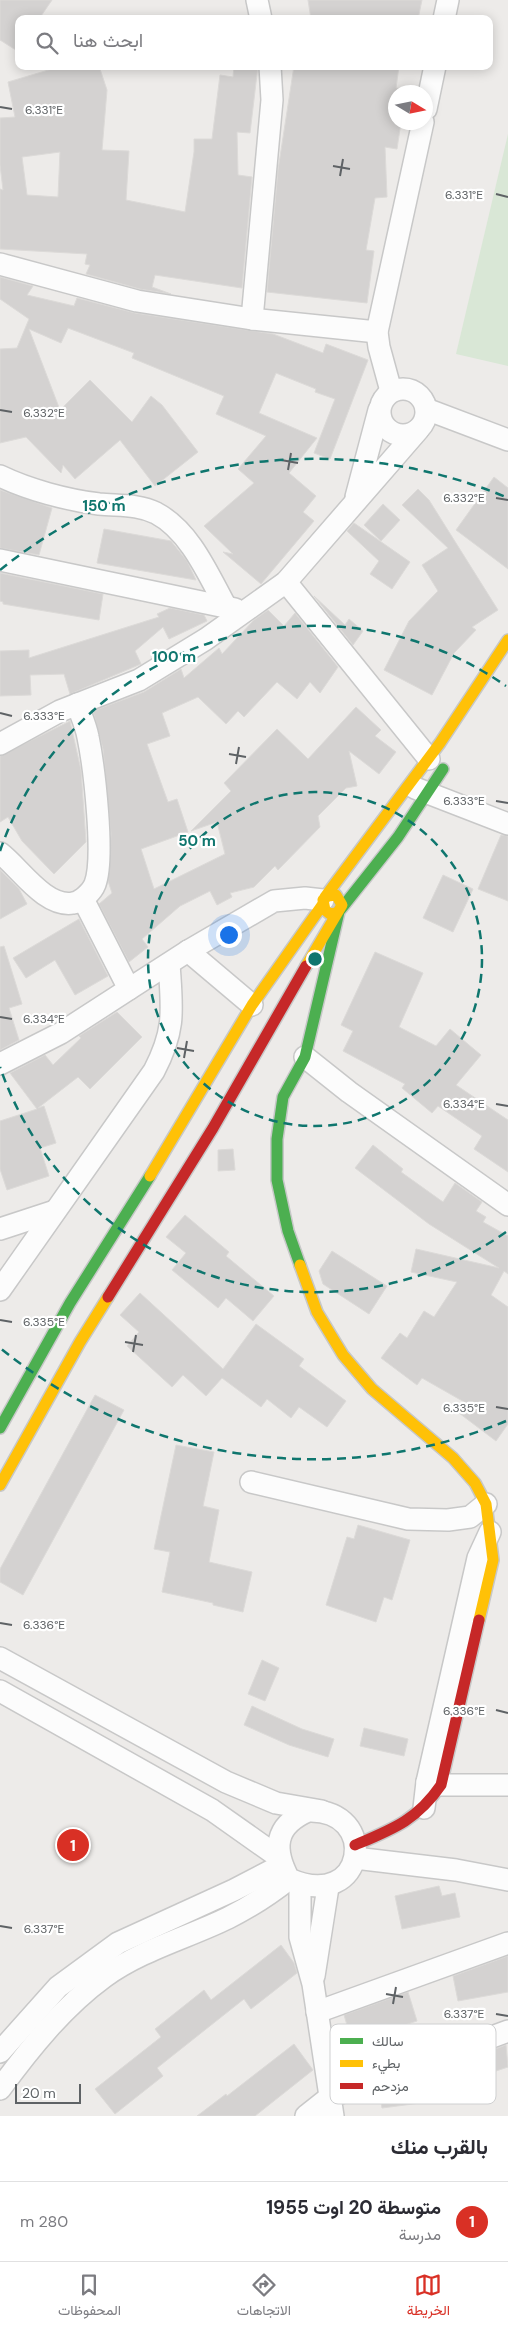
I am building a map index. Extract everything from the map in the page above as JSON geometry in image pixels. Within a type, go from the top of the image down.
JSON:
[{"type":"main road","points":[[0,1428],[70,1303],[184,1121],[252,1005],[331,906],[439,760],[508,640]]},
{"type":"main road","points":[[0,1485],[80,1342],[213,1128],[331,906],[398,838],[418,789],[439,760]]},
{"type":"main road","points":[[331,906],[305,1057],[283,1097],[277,1139],[278,1180],[288,1231],[317,1312],[343,1355],[372,1389],[453,1458],[475,1483],[486,1504],[491,1530]]},
{"type":"main road","points":[[355,1851],[394,1829],[424,1808]]},
{"type":"street","points":[[256,0],[260,15]]},
{"type":"street","points":[[445,15],[448,0]]},
{"type":"street","points":[[252,319],[272,100],[270,70]]},
{"type":"street","points":[[430,85],[433,70]]},
{"type":"street","points":[[391,391],[379,347],[377,332],[421,130]]},
{"type":"street","points":[[0,264],[137,301],[252,319],[377,332]]},
{"type":"street","points":[[0,744],[60,711],[140,680],[206,639],[286,582],[423,424],[426,409],[420,396],[414,391],[406,388],[391,391],[385,396],[379,410],[354,503]]},
{"type":"street","points":[[426,409],[508,440]]},
{"type":"street","points":[[379,410],[380,418],[389,431],[404,435],[418,430]]},
{"type":"street","points":[[0,476],[51,493],[99,504],[134,506],[156,513],[177,529],[202,562],[226,607]]},
{"type":"street","points":[[0,560],[247,611]]},
{"type":"street","points":[[286,582],[439,760]]},
{"type":"street","points":[[0,853],[38,891],[57,900],[72,904],[83,899],[95,885],[98,869],[97,818],[88,735],[77,704]]},
{"type":"street","points":[[418,789],[508,824]]},
{"type":"street","points":[[0,1064],[61,1032],[188,951],[274,902],[305,898],[331,906]]},
{"type":"street","points":[[83,899],[128,989]]},
{"type":"street","points":[[188,951],[252,1005]]},
{"type":"street","points":[[0,1290],[54,1210],[154,1071],[166,1047],[172,1016],[169,964]]},
{"type":"street","points":[[305,1057],[349,1092],[508,1205]]},
{"type":"street","points":[[0,1229],[54,1210]]},
{"type":"street","points":[[251,1482],[408,1519],[448,1520],[470,1517],[486,1504]]},
{"type":"street","points":[[424,1808],[434,1784],[478,1558],[491,1530]]},
{"type":"street","points":[[0,1658],[226,1782],[276,1803],[334,1814],[346,1823],[352,1832],[355,1851],[349,1871],[340,1880],[328,1887],[313,1888],[288,1872],[212,1810],[0,1691]]},
{"type":"street","points":[[434,1784],[508,1784]]},
{"type":"street","points":[[322,1811],[308,1811],[296,1817],[286,1826],[280,1838],[300,1937],[313,1984],[330,2094]]},
{"type":"street","points":[[355,1851],[508,1880]]},
{"type":"street","points":[[0,2052],[58,1987],[118,1943],[234,1890],[288,1872]]},
{"type":"street","points":[[0,2089],[67,2007],[105,1976],[163,1945],[227,1918],[264,1899],[288,1872]]},
{"type":"street","points":[[313,1984],[328,1887]]},
{"type":"street","points":[[317,2012],[508,1943]]},
{"type":"street","points":[[496,2036],[508,2031]]},
{"type":"street","points":[[306,2116],[332,2107]]},
{"type":"green space","points":[[508,134],[508,366],[456,354]]},
{"type":"building","points":[[0,0],[52,0],[42,15],[15,15],[15,49],[0,40]]},
{"type":"building","points":[[308,0],[422,0],[419,15],[310,15]]},
{"type":"building","points":[[48,70],[100,70],[107,90],[102,150],[129,151],[126,200],[185,212],[194,152],[194,139],[212,139],[220,75],[233,77],[234,70],[258,70],[250,133],[237,132],[238,175],[252,177],[242,288],[155,275],[152,287],[171,294],[140,289],[86,274],[90,265],[85,264],[87,254],[0,249],[0,189],[3,190],[0,165],[0,118],[15,117],[8,82]],"holes":[[[60,152],[58,197],[27,195],[22,157]]]},
{"type":"building","points":[[293,70],[398,70],[396,85],[388,85],[388,130],[400,130],[397,149],[385,147],[387,197],[375,198],[366,250],[374,251],[367,303],[267,292],[278,170]]},
{"type":"building","points":[[0,277],[33,286],[27,295],[74,306],[77,298],[135,313],[273,334],[323,353],[326,344],[368,360],[330,459],[314,453],[335,399],[315,392],[316,389],[276,373],[259,413],[317,438],[289,473],[316,496],[303,512],[314,521],[261,584],[223,552],[233,554],[204,526],[254,483],[238,469],[266,436],[216,414],[224,396],[132,358],[134,353],[68,328],[61,343],[29,329],[60,410],[90,380],[132,422],[151,396],[162,405],[198,452],[155,486],[120,440],[75,479],[63,465],[61,473],[26,437],[0,443],[0,349],[17,348],[29,319],[0,299]]},
{"type":"building","points":[[494,477],[508,488],[508,569],[456,530]]},
{"type":"building","points":[[418,489],[429,500],[498,610],[472,627],[476,630],[454,653],[432,695],[384,670],[409,621],[438,591],[422,565],[448,548],[402,505]]},
{"type":"building","points":[[0,490],[52,508],[39,555],[0,548]]},
{"type":"building","points":[[383,504],[400,520],[381,541],[364,525]]},
{"type":"building","points":[[354,523],[410,562],[392,589],[370,574],[379,561],[347,531]]},
{"type":"building","points":[[104,529],[171,541],[187,561],[196,580],[97,563]]},
{"type":"building","points":[[0,573],[103,594],[99,620],[3,604],[0,601]]},
{"type":"building","points":[[314,596],[345,625],[349,619],[363,631],[353,645]]},
{"type":"building","points":[[170,608],[204,615],[207,621],[169,639],[163,627],[135,651],[141,664],[70,694],[64,674],[30,675],[31,695],[0,696],[0,651],[29,650],[29,658],[159,617],[157,614]]},
{"type":"building","points":[[268,610],[284,626],[295,613],[338,667],[320,693],[310,682],[297,699],[277,682],[244,717],[238,711],[226,724],[198,697],[162,713],[170,736],[147,744],[168,802],[177,799],[188,832],[141,849],[154,889],[225,854],[217,822],[191,831],[231,791],[224,783],[277,729],[308,759],[356,707],[381,730],[375,736],[396,752],[379,774],[349,751],[357,786],[346,788],[318,816],[320,827],[278,870],[275,866],[254,887],[230,893],[232,897],[217,905],[210,891],[180,906],[142,939],[148,947],[129,962],[99,904],[112,893],[108,881],[111,834],[103,749],[93,711],[144,692],[181,669],[184,678],[219,648],[222,654],[254,620]]},
{"type":"building","points":[[70,721],[81,770],[86,842],[54,874],[22,841],[8,817],[0,822],[0,756]]},
{"type":"building","points":[[501,835],[508,836],[508,901],[478,889]]},
{"type":"building","points":[[0,870],[19,889],[27,904],[0,919]]},
{"type":"building","points":[[443,875],[473,889],[453,932],[423,918]]},
{"type":"building","points":[[79,919],[108,976],[75,995],[55,960],[26,978],[13,958]]},
{"type":"building","points":[[4,946],[22,1004],[9,1008],[19,1040],[0,1050],[0,947]]},
{"type":"building","points":[[375,952],[423,973],[399,1027],[436,1046],[450,1029],[481,1055],[456,1085],[508,1120],[508,1172],[474,1149],[482,1136],[438,1106],[432,1113],[402,1088],[405,1084],[343,1051],[353,1031],[341,1025]]},
{"type":"building","points":[[117,1012],[142,1037],[90,1089],[78,1077],[38,1108],[44,1106],[56,1143],[40,1148],[49,1176],[7,1190],[0,1169],[0,1121],[37,1109],[10,1073],[45,1055],[53,1065],[81,1038],[79,1036]]},
{"type":"building","points":[[373,1145],[403,1169],[401,1172],[443,1202],[455,1183],[482,1202],[476,1211],[486,1217],[483,1222],[508,1236],[508,1274],[504,1271],[491,1295],[508,1307],[508,1424],[496,1441],[459,1413],[466,1403],[422,1378],[417,1385],[381,1358],[400,1333],[407,1338],[424,1311],[434,1317],[457,1282],[411,1272],[416,1249],[499,1268],[429,1224],[355,1168]]},
{"type":"building","points":[[233,1149],[235,1170],[218,1171],[218,1150]]},
{"type":"building","points":[[185,1215],[229,1252],[226,1256],[274,1296],[253,1321],[226,1298],[218,1308],[172,1270],[186,1253],[166,1237]]},
{"type":"building","points":[[332,1251],[387,1286],[369,1314],[323,1284],[319,1271]]},
{"type":"building","points":[[140,1293],[223,1369],[256,1324],[304,1359],[299,1366],[346,1401],[327,1427],[299,1407],[291,1418],[267,1399],[261,1407],[222,1378],[206,1396],[183,1375],[172,1387],[127,1346],[139,1332],[120,1315]]},
{"type":"building","points":[[95,1395],[124,1410],[23,1595],[0,1582],[0,1569]]},
{"type":"building","points":[[176,1445],[214,1452],[203,1506],[219,1510],[209,1562],[252,1572],[243,1612],[213,1605],[213,1603],[162,1592],[170,1552],[154,1549]]},
{"type":"building","points":[[358,1525],[410,1540],[392,1600],[384,1597],[376,1622],[326,1605],[347,1537],[354,1539]]},
{"type":"building","points":[[262,1660],[279,1668],[265,1701],[248,1694]]},
{"type":"building","points":[[252,1706],[302,1729],[334,1739],[328,1757],[289,1745],[244,1725]]},
{"type":"building","points":[[364,1728],[408,1739],[404,1756],[360,1746]]},
{"type":"building","points":[[439,1886],[442,1896],[455,1893],[460,1917],[402,1929],[395,1896]]},
{"type":"building","points":[[281,1945],[294,1963],[297,1973],[251,2009],[244,1999],[157,2068],[163,2076],[115,2114],[95,2089],[161,2037],[155,2029],[204,1990],[211,2000]]},
{"type":"building","points":[[508,1956],[508,1992],[458,2001],[453,1976]]},
{"type":"building","points":[[408,1992],[417,2021],[408,2024],[347,2024],[344,2015]]},
{"type":"building","points":[[294,2044],[313,2070],[255,2116],[197,2116],[226,2094],[227,2096]]},
{"type":"building","points":[[506,2045],[508,2067],[496,2071],[496,2049]]},
{"type":"building","points":[[381,2104],[412,2104],[382,2108]]},
{"type":"traffic: fast","points":[[341,909],[398,837],[443,769]]},
{"type":"traffic: fast","points":[[300,1265],[288,1231],[277,1180],[277,1139],[283,1097],[305,1057],[339,912]]},
{"type":"traffic: fast","points":[[0,1428],[70,1303],[150,1176]]},
{"type":"traffic: slow","points":[[325,897],[440,743],[508,640]]},
{"type":"traffic: slow","points":[[306,966],[342,905],[336,895],[328,896],[323,900],[325,910],[330,914],[336,913]]},
{"type":"traffic: slow","points":[[150,1176],[252,1005],[323,904]]},
{"type":"traffic: slow","points":[[300,1265],[317,1312],[343,1355],[372,1389],[453,1458],[475,1483],[486,1504],[493,1560],[479,1620]]},
{"type":"traffic: slow","points":[[0,1485],[80,1342],[108,1297]]},
{"type":"traffic: jam","points":[[108,1297],[213,1128],[306,966]]},
{"type":"traffic: jam","points":[[355,1845],[403,1822],[423,1807],[441,1785],[479,1620]]},
{"type":"place","name":"متوسطة 20 اوت 1955","points":[[73,1845]]}]
